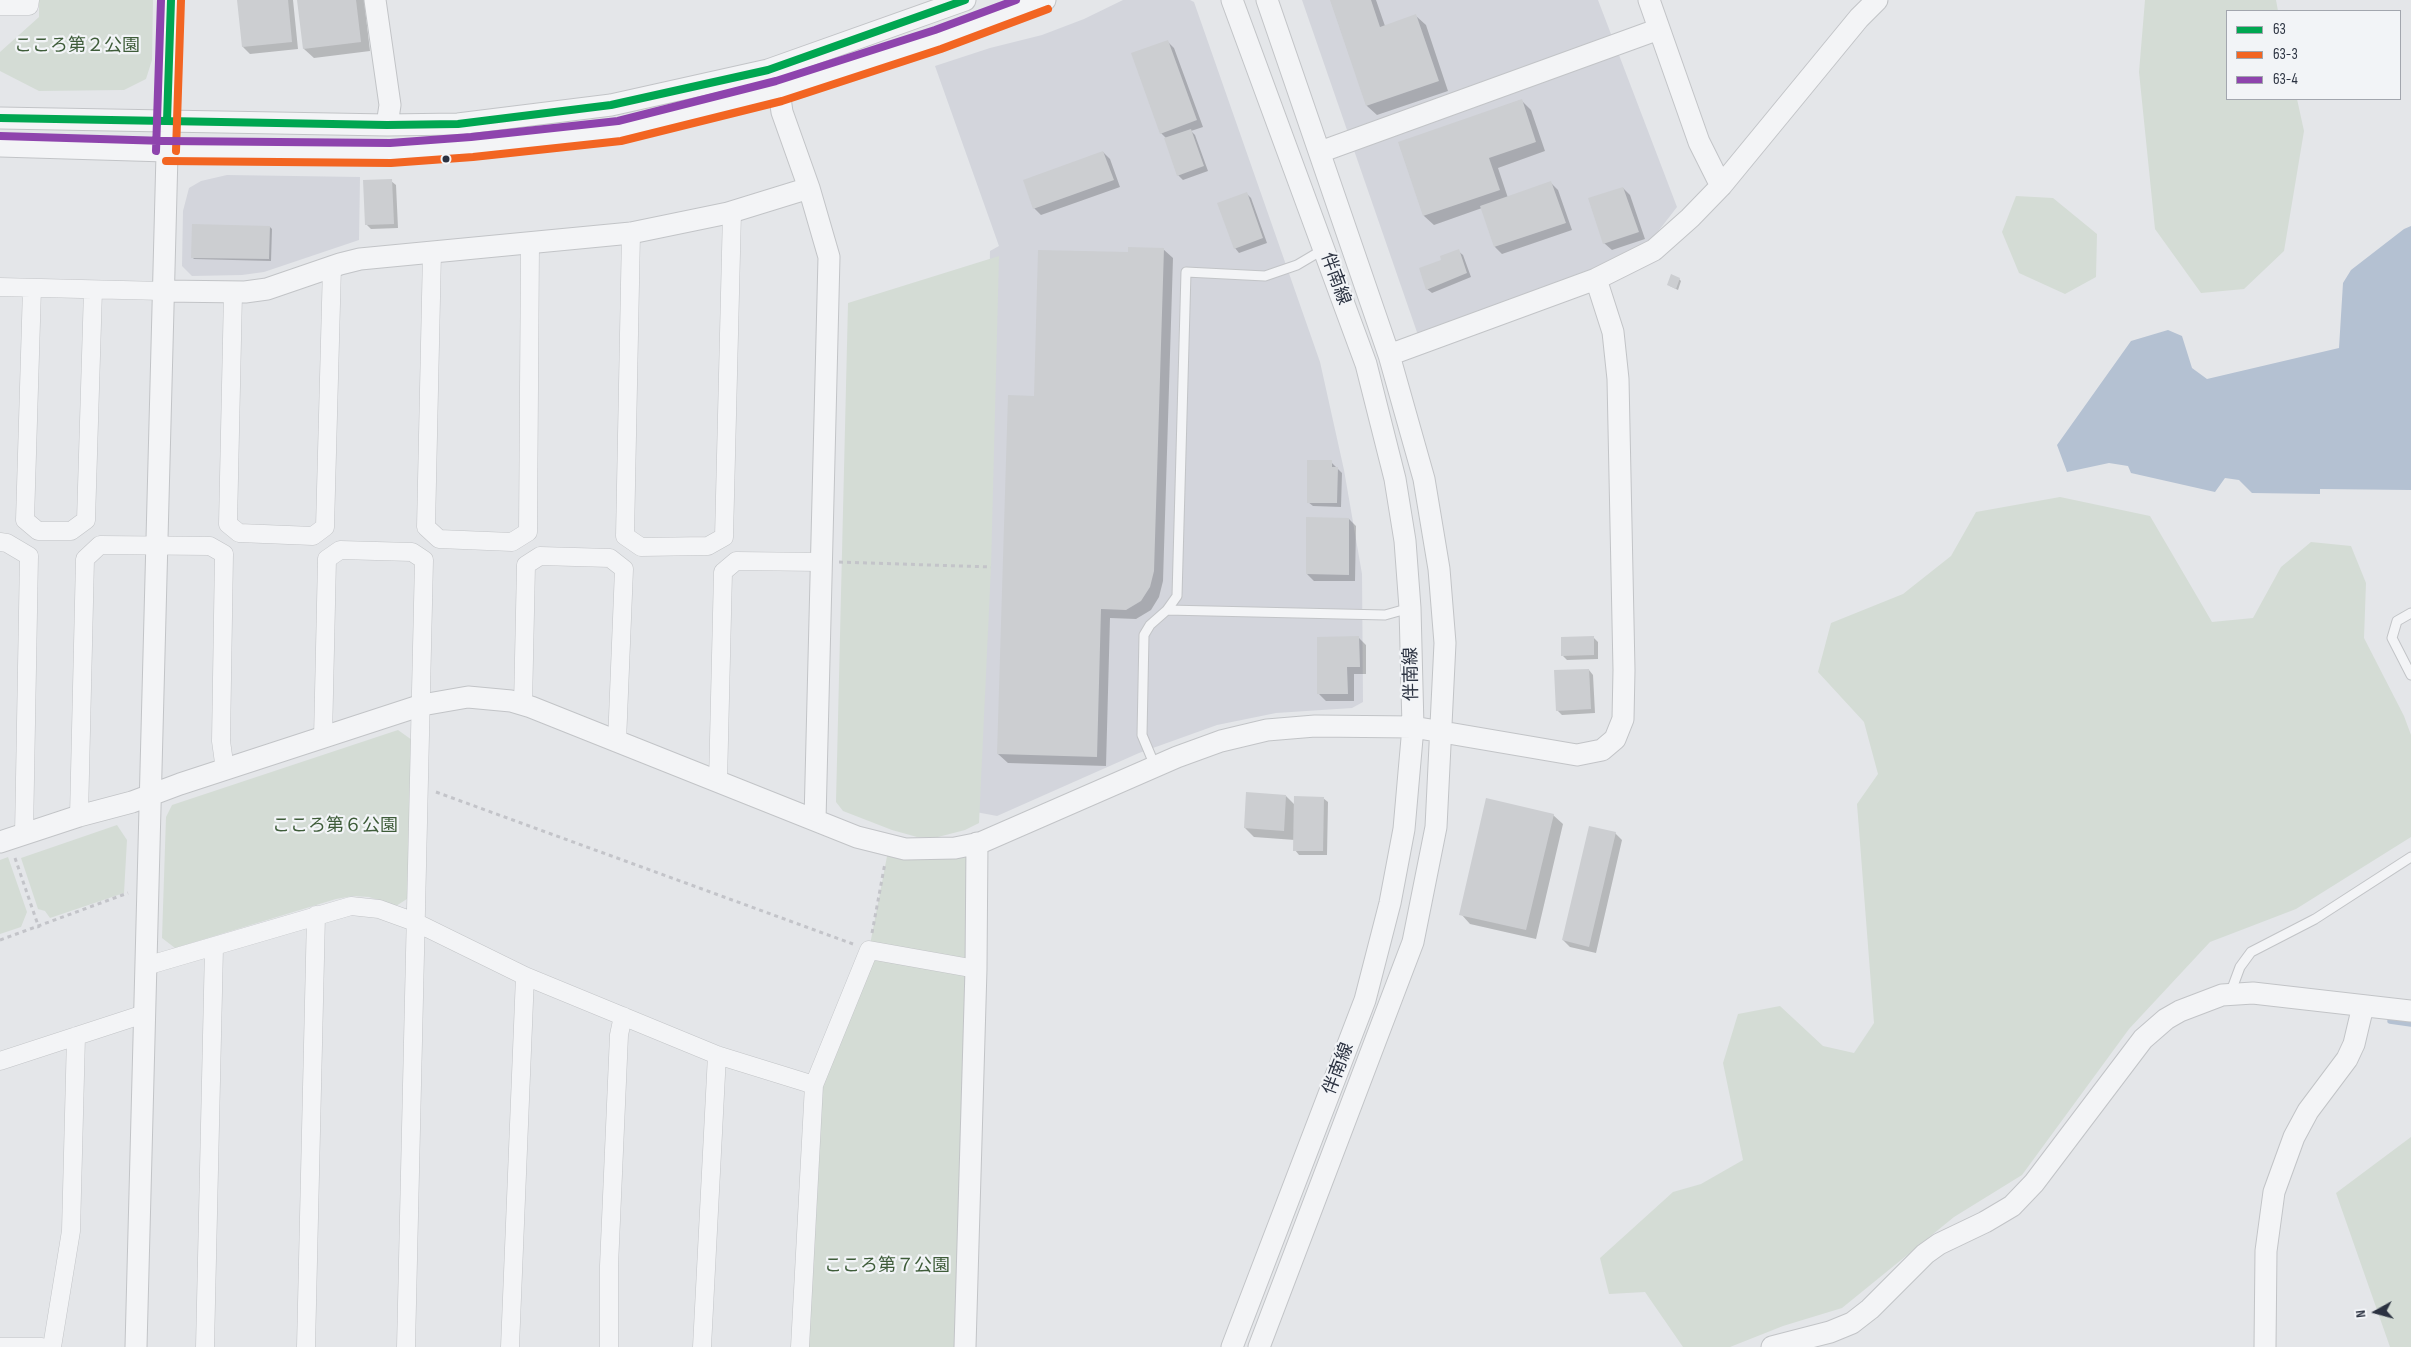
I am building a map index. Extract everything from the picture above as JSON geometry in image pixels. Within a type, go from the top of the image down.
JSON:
[{"type":"street","points":[[0,6],[29,6],[30,0]]},
{"type":"street","points":[[136,1347],[170,0]]},
{"type":"street","points":[[375,0],[390,105],[387,125]]},
{"type":"street","points":[[0,118],[387,125],[458,124],[611,105],[768,70],[965,0]]},
{"type":"street","points":[[0,146],[166,152],[390,153],[472,148],[620,131],[779,91],[938,39],[1045,0]]},
{"type":"street","name":"伴南線","points":[[1232,0],[1366,364],[1395,479],[1405,541],[1410,608],[1413,727],[1404,829],[1390,903],[1365,1000],[1232,1347]]},
{"type":"street","name":"伴南線","points":[[1260,1347],[1413,942],[1436,827],[1445,643],[1439,569],[1424,479],[1389,355],[1267,0]]},
{"type":"street","points":[[1649,0],[1698,142],[1721,186]]},
{"type":"street","points":[[1389,355],[1596,279],[1654,250],[1690,218],[1721,186],[1859,18],[1877,0]]},
{"type":"street","points":[[1320,152],[1659,29]]},
{"type":"street","points":[[779,91],[782,112],[809,188],[829,258],[815,820]]},
{"type":"street","points":[[0,287],[233,293],[267,289],[332,266],[360,259],[631,233],[732,212],[809,188]]},
{"type":"street","points":[[631,233],[625,536],[641,547],[708,546],[724,537],[732,212]]},
{"type":"street","points":[[432,252],[426,527],[439,538],[512,542],[528,532],[530,244]]},
{"type":"street","points":[[233,293],[228,524],[239,533],[313,536],[325,527],[332,266]]},
{"type":"street","points":[[0,542],[7,543],[29,556],[11,838],[151,795],[422,705],[468,696],[489,697],[523,705],[857,837],[889,846],[930,850],[977,843],[1003,834],[1155,766],[1221,741],[1267,730],[1315,726],[1413,727],[1578,755],[1602,750],[1615,739],[1623,719],[1624,670],[1618,379],[1614,332],[1596,279]]},
{"type":"street","points":[[32,288],[25,520],[38,531],[71,530],[86,520],[94,290]]},
{"type":"street","points":[[79,816],[85,559],[100,546],[210,546],[225,555],[221,741],[225,770]]},
{"type":"street","points":[[323,738],[327,559],[340,550],[412,552],[424,560],[406,1347]]},
{"type":"street","points":[[523,705],[526,565],[540,556],[610,558],[624,568],[617,742]]},
{"type":"street","points":[[718,782],[724,572],[736,561],[821,562]]},
{"type":"street","points":[[966,1347],[976,969],[977,843]]},
{"type":"street","points":[[146,966],[351,906],[379,910],[415,922],[525,976],[717,1055],[814,1085]]},
{"type":"street","points":[[306,1347],[316,915]]},
{"type":"street","points":[[205,1347],[214,946]]},
{"type":"street","points":[[800,1347],[814,1085],[868,950],[976,969]]},
{"type":"street","points":[[510,1347],[525,976]]},
{"type":"street","points":[[1772,1347],[1830,1332],[1852,1323],[1870,1309],[1925,1254],[1939,1244],[1985,1222],[2012,1206],[2034,1183],[2134,1051],[2154,1028],[2193,1004],[2236,994],[2292,997],[2411,1011]]},
{"type":"street","points":[[2264,1347],[2266,1251],[2274,1192],[2294,1137],[2308,1111],[2347,1059],[2354,1044],[2363,1006]]},
{"type":"street","points":[[0,1061],[144,1014]]},
{"type":"street","points":[[608,1347],[609,1257],[619,1035],[622,1016]]},
{"type":"street","points":[[52,1347],[70,1231],[76,1036]]},
{"type":"street","points":[[702,1347],[717,1055]]},
{"type":"street","points":[[0,1347],[42,1347]]},
{"type":"lane","points":[[1155,766],[1142,735],[1144,635],[1150,625],[1167,610],[1177,596],[1186,272],[1265,276],[1297,265],[1324,249]]},
{"type":"lane","points":[[1167,610],[1384,615],[1410,608]]},
{"type":"lane","points":[[2411,612],[2397,621],[2392,638],[2411,676]]},
{"type":"lane","points":[[2236,994],[2240,967],[2251,952],[2315,919],[2411,857]]},
{"type":"path","points":[[821,562],[990,567]]},
{"type":"path","points":[[419,786],[868,950],[889,846]]},
{"type":"path","points":[[11,838],[39,928]]},
{"type":"path","points":[[0,940],[39,928],[148,886]]},
{"type":"shaded area","points":[[1123,0],[1190,0],[1194,2],[1320,362],[1344,470],[1362,574],[1363,702],[1352,708],[1276,713],[1217,725],[1139,753],[997,816],[960,809],[984,546],[990,251],[999,246],[935,66],[990,48],[1042,35],[1084,19]]},
{"type":"shaded area","points":[[1302,0],[1598,0],[1677,207],[1653,238],[1616,259],[1469,325],[1419,338]]},
{"type":"shaded area","points":[[227,175],[360,177],[359,240],[264,272],[242,275],[192,276],[182,266],[183,211],[189,188],[201,181]]},
{"type":"green space","name":"こころ第２公園","points":[[39,0],[153,0],[152,60],[146,79],[124,90],[39,91],[0,71],[0,52],[39,17]]},
{"type":"green space","points":[[2145,0],[2276,0],[2278,10],[2226,10],[2226,100],[2297,100],[2304,131],[2284,251],[2244,289],[2201,293],[2155,229],[2139,72]]},
{"type":"green space","points":[[2016,196],[2053,198],[2097,234],[2096,277],[2065,294],[2019,273],[2002,232]]},
{"type":"green space","points":[[999,256],[991,567],[979,823],[965,830],[938,837],[917,837],[892,830],[843,811],[836,802],[848,303]]},
{"type":"green space","points":[[2060,497],[2150,516],[2212,622],[2253,618],[2281,567],[2311,542],[2351,546],[2366,583],[2364,638],[2404,716],[2411,735],[2411,837],[2296,909],[2210,942],[2129,1029],[2022,1175],[1954,1217],[1842,1308],[1783,1326],[1730,1347],[1683,1347],[1645,1292],[1609,1294],[1600,1258],[1673,1192],[1701,1184],[1743,1160],[1723,1063],[1738,1014],[1780,1006],[1823,1046],[1854,1053],[1874,1023],[1857,804],[1878,774],[1864,722],[1818,672],[1831,623],[1903,594],[1951,556],[1976,512]]},
{"type":"green space","name":"こころ第６公園","points":[[398,730],[412,740],[410,897],[396,906],[369,897],[353,896],[336,899],[175,948],[162,938],[166,817],[172,805]]},
{"type":"green space","points":[[117,825],[127,840],[124,893],[50,918],[45,911],[38,909],[21,858]]},
{"type":"green space","name":"こころ第７公園","points":[[977,843],[965,1347],[803,1347],[814,1085],[869,950],[889,846]]},
{"type":"green space","points":[[8,857],[27,912],[21,927],[0,934],[0,860]]},
{"type":"green space","points":[[2411,1137],[2411,1347],[2390,1347],[2336,1193]]},
{"type":"water","points":[[2411,226],[2411,490],[2320,489],[2320,494],[2252,493],[2239,480],[2225,478],[2215,492],[2131,473],[2128,466],[2109,463],[2067,472],[2057,445],[2131,341],[2168,330],[2182,336],[2192,368],[2207,379],[2339,348],[2343,283],[2351,270],[2404,229]]},
{"type":"building","points":[[237,0],[288,0],[292,42],[242,47]]},
{"type":"building","points":[[297,0],[356,0],[361,42],[303,49]]},
{"type":"building","points":[[1330,0],[1371,0],[1380,27],[1416,14],[1439,81],[1366,106]]},
{"type":"building","points":[[1168,40],[1197,120],[1160,134],[1131,53]]},
{"type":"building","points":[[1522,99],[1536,142],[1489,158],[1500,190],[1423,216],[1398,142]]},
{"type":"building","points":[[1191,129],[1204,166],[1177,176],[1164,138]]},
{"type":"building","points":[[1103,151],[1114,180],[1033,209],[1023,180]]},
{"type":"building","points":[[392,179],[394,224],[365,225],[363,180]]},
{"type":"building","points":[[1551,181],[1566,223],[1494,247],[1480,206]]},
{"type":"building","points":[[1623,187],[1639,232],[1603,244],[1588,198]]},
{"type":"building","points":[[1247,192],[1263,238],[1234,249],[1217,203]]},
{"type":"building","points":[[192,224],[270,226],[269,259],[191,258]]},
{"type":"building","points":[[1128,247],[1164,248],[1154,571],[1150,587],[1141,601],[1126,610],[1101,609],[1097,757],[997,754],[1008,395],[1034,396],[1038,250],[1128,252]]},
{"type":"building","points":[[1459,249],[1467,273],[1426,290],[1419,268],[1441,260],[1440,256]]},
{"type":"building","points":[[1671,274],[1680,278],[1676,289],[1667,285]]},
{"type":"building","points":[[1307,460],[1332,460],[1332,467],[1338,467],[1337,503],[1307,503]]},
{"type":"building","points":[[1306,517],[1349,518],[1349,575],[1306,574]]},
{"type":"building","points":[[1359,636],[1360,667],[1347,667],[1348,694],[1317,694],[1317,637]]},
{"type":"building","points":[[1594,636],[1594,655],[1561,656],[1561,637]]},
{"type":"building","points":[[1589,669],[1591,709],[1556,711],[1554,670]]},
{"type":"building","points":[[1246,792],[1286,795],[1284,831],[1244,828]]},
{"type":"building","points":[[1294,796],[1324,797],[1323,851],[1293,851]]},
{"type":"building","points":[[1486,798],[1554,814],[1526,930],[1459,915]]},
{"type":"building","points":[[1589,826],[1616,832],[1589,947],[1562,940]]},
{"type":"waterway","points":[[2390,1021],[2411,1024]]},
{"type":"transit line","name":"63-4","points":[[156,151],[161,0]]},
{"type":"transit line","name":"63","points":[[167,121],[171,0]]},
{"type":"transit line","name":"63-3","points":[[176,151],[181,0]]},
{"type":"transit line","name":"63","points":[[0,118],[387,125],[458,124],[611,105],[768,70],[965,0]]},
{"type":"transit line","name":"63-4","points":[[0,136],[166,141],[390,143],[471,137],[618,121],[776,81],[935,30],[1016,0]]},
{"type":"transit line","name":"63-3","points":[[166,161],[391,163],[473,157],[621,141],[782,101],[941,49],[1048,9]]}]
